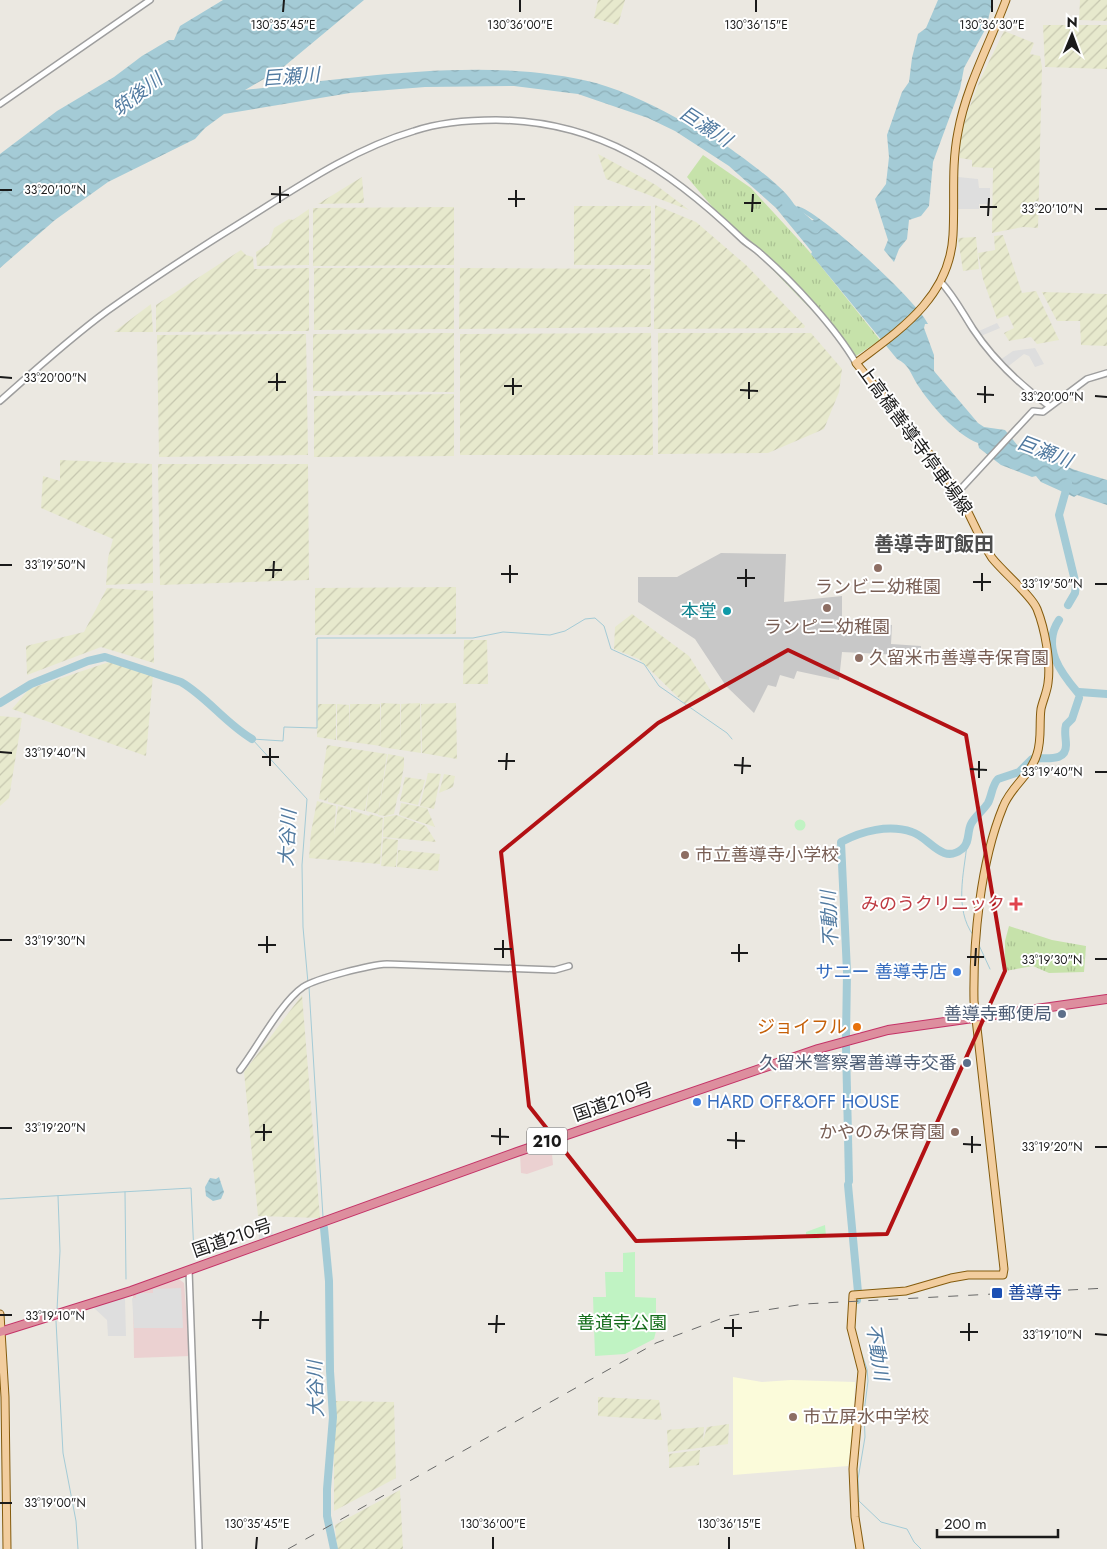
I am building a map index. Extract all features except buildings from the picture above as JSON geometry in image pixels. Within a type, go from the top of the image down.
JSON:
[{"type":"highway","name":"国道210号","points":[[1,1331],[131,1292],[188,1269],[788,1058],[888,1030],[1107,999]]},
{"type":"main road","name":"上高橋善導寺停車場線","points":[[860,1549],[855,1517],[853,1469],[859,1425],[858,1402],[862,1372],[851,1328],[853,1295],[906,1291],[968,1275],[1003,1275],[1002,1240],[976,1019],[973,967],[991,838],[1004,804],[1016,784],[1035,763],[1038,751],[1041,709],[1048,683],[1046,652],[1037,609],[1033,602],[1016,586],[993,558],[957,493],[858,361],[914,318],[928,301],[940,281],[953,236],[954,161],[958,131],[973,83],[1006,0]]},
{"type":"main road","points":[[0,1314],[6,1397],[7,1549]]},
{"type":"street","points":[[0,104],[150,0]]},
{"type":"street","points":[[0,401],[38,367],[106,313],[167,270],[288,193],[347,159],[412,131],[462,121],[528,121],[565,127],[608,141],[648,164],[676,181],[760,253],[858,361]]},
{"type":"street","points":[[940,281],[954,295],[972,328],[1004,370],[1049,406]]},
{"type":"street","points":[[957,493],[1030,414],[1036,411],[1043,412],[1088,379],[1107,373]]},
{"type":"street","points":[[240,1070],[300,989],[312,983],[364,967],[387,964],[555,970],[569,966]]},
{"type":"street","points":[[188,1269],[199,1549]]},
{"type":"highlighted area","points":[[788,650],[966,735],[1005,971],[887,1234],[636,1241],[529,1106],[501,852],[658,723]]},
{"type":"shaded area","points":[[598,0],[625,0],[618,25],[594,18]]},
{"type":"shaded area","points":[[1080,0],[1107,0],[1107,21],[1079,20]]},
{"type":"shaded area","points":[[1043,25],[1107,25],[1107,69],[1045,67]]},
{"type":"shaded area","points":[[1004,31],[1034,43],[1030,54],[1040,56],[1042,67],[1038,228],[1023,227],[992,233],[993,168],[972,167],[972,160],[960,158],[960,140],[964,122],[980,80]]},
{"type":"shaded area","points":[[598,154],[656,185],[689,210],[606,179]]},
{"type":"shaded area","points":[[362,177],[364,203],[318,204]]},
{"type":"shaded area","points":[[958,177],[978,179],[979,188],[990,188],[990,204],[979,204],[979,209],[958,209]]},
{"type":"shaded area","points":[[655,205],[696,222],[746,265],[805,326],[804,328],[654,329]]},
{"type":"shaded area","points":[[574,206],[651,206],[651,265],[574,265]]},
{"type":"shaded area","points":[[454,207],[454,265],[313,266],[313,208]]},
{"type":"shaded area","points":[[309,209],[309,265],[257,266],[256,252],[269,244],[274,228],[289,219],[293,220]]},
{"type":"shaded area","points":[[1003,235],[1022,293],[1036,291],[1059,340],[1037,344],[1031,337],[1009,341],[1004,333],[1014,328],[1008,315],[997,319],[983,279],[978,253],[995,250],[994,236]]},
{"type":"shaded area","points":[[976,237],[979,269],[963,271],[958,238]]},
{"type":"shaded area","points":[[241,250],[246,255],[253,257],[254,269],[309,268],[309,331],[156,332],[156,305]]},
{"type":"shaded area","points":[[314,268],[454,268],[454,329],[314,330]]},
{"type":"shaded area","points":[[460,268],[650,269],[651,327],[459,329]]},
{"type":"shaded area","points":[[1042,292],[1107,294],[1107,346],[1081,345],[1080,321],[1057,321]]},
{"type":"shaded area","points":[[151,304],[153,332],[114,332]]},
{"type":"shaded area","points":[[997,323],[1000,328],[981,336],[979,331]]},
{"type":"shaded area","points":[[454,333],[454,392],[313,391],[313,334]]},
{"type":"shaded area","points":[[651,333],[653,455],[460,455],[460,334]]},
{"type":"shaded area","points":[[658,333],[811,333],[842,369],[839,392],[824,429],[768,453],[658,454]]},
{"type":"shaded area","points":[[306,334],[308,455],[159,457],[157,335]]},
{"type":"shaded area","points":[[1035,348],[1044,364],[1035,367],[1029,356],[1024,354],[1006,368],[1000,360],[1013,351]]},
{"type":"shaded area","points":[[454,394],[454,456],[314,457],[314,396]]},
{"type":"shaded area","points":[[60,460],[152,464],[153,583],[106,585],[108,558],[113,539],[41,508],[43,476],[60,481]]},
{"type":"shaded area","points":[[158,464],[308,464],[309,580],[160,585]]},
{"type":"shaded area","points":[[721,553],[786,554],[784,602],[842,596],[842,620],[876,619],[880,624],[892,625],[891,644],[921,646],[920,656],[842,652],[839,680],[797,671],[794,679],[780,675],[776,687],[768,685],[754,713],[726,686],[695,639],[638,602],[638,577],[677,577]]},
{"type":"shaded area","points":[[456,587],[456,634],[315,635],[315,588]]},
{"type":"shaded area","points":[[107,588],[153,591],[154,663],[101,647],[27,675],[26,646],[84,632]]},
{"type":"shaded area","points":[[632,614],[689,656],[711,691],[685,704],[639,659],[614,649],[615,627]]},
{"type":"shaded area","points":[[464,640],[487,640],[488,684],[463,684]]},
{"type":"shaded area","points":[[109,662],[153,675],[146,756],[12,709],[29,689]]},
{"type":"shaded area","points":[[381,703],[400,704],[401,750],[381,747]]},
{"type":"shaded area","points":[[420,703],[421,753],[401,750],[401,704]]},
{"type":"shaded area","points":[[456,703],[457,759],[422,753],[421,704]]},
{"type":"shaded area","points":[[318,704],[336,704],[336,740],[317,737]]},
{"type":"shaded area","points":[[337,704],[349,705],[349,731],[350,704],[380,704],[381,746],[337,740]]},
{"type":"shaded area","points":[[0,716],[22,718],[9,798],[0,806]]},
{"type":"shaded area","points":[[327,745],[387,754],[378,814],[366,811],[370,779],[365,811],[328,802],[328,797],[327,801],[319,799]]},
{"type":"shaded area","points":[[388,754],[404,757],[404,766],[399,794],[389,793],[398,794],[394,814],[385,816],[378,815]]},
{"type":"shaded area","points":[[428,773],[441,774],[434,809],[420,806]]},
{"type":"shaded area","points":[[444,774],[455,776],[453,787],[439,793]]},
{"type":"shaded area","points":[[405,777],[425,780],[418,805],[400,801]]},
{"type":"shaded area","points":[[317,801],[336,806],[334,836],[338,806],[350,810],[350,821],[351,810],[383,818],[380,864],[309,858],[311,832]]},
{"type":"shaded area","points":[[401,803],[427,808],[435,827],[399,815]]},
{"type":"shaded area","points":[[396,815],[426,826],[436,842],[383,837],[384,817]]},
{"type":"shaded area","points":[[383,838],[398,840],[396,867],[381,866]]},
{"type":"shaded area","points":[[398,850],[440,854],[438,871],[397,867]]},
{"type":"shaded area","points":[[302,995],[320,1218],[258,1216],[244,1072]]},
{"type":"shaded area","points":[[551,1143],[553,1165],[527,1174],[521,1173],[520,1154]]},
{"type":"shaded area","points":[[269,1219],[273,1235],[259,1239],[258,1220]]},
{"type":"shaded area","points":[[176,1277],[184,1283],[190,1356],[134,1358],[133,1293]]},
{"type":"shaded area","points":[[181,1288],[183,1328],[134,1328],[132,1298],[136,1298],[136,1293],[153,1293],[153,1289]]},
{"type":"shaded area","points":[[122,1297],[125,1299],[126,1336],[108,1336],[107,1320],[93,1307]]},
{"type":"shaded area","name":"市立屏水中学校","points":[[733,1377],[762,1382],[791,1380],[855,1382],[853,1430],[848,1466],[733,1475]]},
{"type":"shaded area","points":[[598,1397],[659,1400],[662,1420],[598,1416]]},
{"type":"shaded area","points":[[334,1401],[394,1402],[396,1478],[334,1511]]},
{"type":"shaded area","points":[[729,1424],[728,1444],[668,1452],[667,1430],[704,1427],[703,1441],[707,1427]]},
{"type":"shaded area","points":[[700,1450],[699,1465],[669,1468],[669,1454]]},
{"type":"shaded area","points":[[400,1490],[403,1549],[337,1549],[335,1525]]},
{"type":"green space","points":[[703,155],[751,188],[808,250],[880,340],[856,356],[715,210],[687,177]]},
{"type":"green space","points":[[800,819],[806,825],[800,831],[794,825]]},
{"type":"green space","points":[[1009,926],[1052,940],[1086,946],[1084,972],[1049,973],[1033,966],[1005,971],[1005,941]]},
{"type":"green space","points":[[825,1225],[826,1236],[818,1239],[806,1238],[806,1232]]},
{"type":"green space","name":"善道寺公園","points":[[635,1252],[635,1297],[656,1298],[656,1331],[654,1339],[625,1354],[595,1356],[593,1297],[606,1297],[605,1272],[623,1272],[623,1253]]},
{"type":"water","name":"筑後川","points":[[223,0],[364,0],[281,69],[245,90],[376,75],[466,70],[511,71],[554,75],[596,83],[631,95],[686,124],[700,128],[745,159],[775,183],[795,206],[789,207],[806,222],[814,220],[796,208],[797,206],[826,223],[846,239],[906,297],[928,324],[925,324],[924,328],[934,355],[934,371],[978,423],[984,427],[1005,430],[1018,446],[1075,470],[1107,480],[1107,505],[1077,495],[1074,497],[1041,482],[1036,476],[1032,477],[1001,465],[979,448],[978,443],[952,426],[929,401],[907,366],[897,359],[776,208],[729,166],[675,131],[648,118],[578,94],[514,86],[425,87],[350,93],[224,114],[205,128],[195,139],[108,182],[55,220],[0,268],[0,154],[57,111],[114,77],[142,56],[169,40],[174,40],[180,26]]},
{"type":"water","points":[[938,0],[993,0],[986,28],[964,68],[960,89],[933,162],[929,206],[921,216],[909,220],[907,239],[899,249],[894,262],[884,250],[888,240],[875,199],[886,184],[889,157],[887,135],[902,92],[909,82],[918,34],[926,28]]},
{"type":"water","points":[[219,1177],[224,1192],[221,1199],[213,1201],[206,1196],[205,1187],[210,1178],[216,1179]]},
{"type":"waterway","name":"巨瀬川","points":[[783,200],[816,229]]},
{"type":"waterway","name":"不動川","points":[[1068,483],[1059,515],[1076,585],[1075,593],[1068,605]]},
{"type":"waterway","points":[[252,739],[283,741],[284,727],[317,728],[317,638],[473,638],[503,632],[550,635],[565,631],[585,619],[595,618],[604,626],[611,649],[644,664],[659,686],[727,733],[732,739]]},
{"type":"waterway","name":"不動川","points":[[1059,620],[1052,640],[1055,659],[1065,677],[1078,693]]},
{"type":"waterway","name":"大谷川","points":[[0,703],[31,684],[88,661],[105,657],[181,682],[199,695],[242,733],[252,739]]},
{"type":"waterway","points":[[1079,692],[1107,694]]},
{"type":"waterway","name":"不動川","points":[[846,1039],[847,972],[841,842],[867,832],[894,829],[912,832],[948,854],[962,849],[965,847],[971,824],[988,803],[994,784],[998,779],[1019,772],[1032,759],[1053,758],[1062,755],[1066,745],[1066,725],[1072,719],[1079,698]]},
{"type":"waterway","name":"大谷川","points":[[252,739],[307,799],[302,865],[303,927],[308,983]]},
{"type":"waterway","points":[[967,844],[962,902],[967,925],[973,935]]},
{"type":"waterway","points":[[978,943],[990,969]]},
{"type":"waterway","name":"大谷川","points":[[309,987],[323,1217]]},
{"type":"waterway","name":"不動川","points":[[846,1046],[849,1181]]},
{"type":"waterway","name":"不動川","points":[[848,1185],[858,1292]]},
{"type":"waterway","points":[[0,1199],[191,1188],[194,1255]]},
{"type":"waterway","points":[[125,1192],[126,1279]]},
{"type":"waterway","points":[[57,1310],[60,1251],[58,1196]]},
{"type":"waterway","name":"大谷川","points":[[324,1228],[329,1281],[330,1371],[333,1417],[327,1489],[327,1516],[334,1549]]},
{"type":"waterway","name":"不動川","points":[[855,1315],[856,1305]]},
{"type":"waterway","points":[[56,1321],[63,1453],[76,1521],[78,1549]]},
{"type":"waterway","name":"不動川","points":[[858,1343],[867,1369],[868,1381],[864,1412],[865,1437],[858,1479],[859,1501],[881,1522],[907,1529],[914,1542],[921,1549]]},
{"type":"railway","points":[[288,1549],[656,1343],[728,1316],[804,1304],[1107,1288]]},
{"type":"place","name":"ランビニ幼稚園","points":[[878,568]]},
{"type":"place","name":"ランピニ幼稚園","points":[[827,608]]},
{"type":"place","name":"本堂","points":[[727,611]]},
{"type":"place","name":"久留米市善導寺保育園","points":[[859,658]]},
{"type":"place","name":"市立善導寺小学校","points":[[685,855]]},
{"type":"place","name":"みのうクリニック","points":[[1016,904]]},
{"type":"place","name":"サニー 善導寺店","points":[[957,972]]},
{"type":"place","name":"善導寺郵便局","points":[[1062,1014]]},
{"type":"place","name":"ジョイフル","points":[[857,1027]]},
{"type":"place","name":"久留米警察署善導寺交番","points":[[967,1063]]},
{"type":"place","name":"HARD OFF&OFF HOUSE","points":[[697,1102]]},
{"type":"place","name":"かやのみ保育園","points":[[955,1132]]},
{"type":"place","name":"善導寺","points":[[997,1293]]},
{"type":"place","name":"市立屏水中学校","points":[[793,1417]]},
{"type":"district","name":"善導寺町飯田","points":[[934,544]]}]
